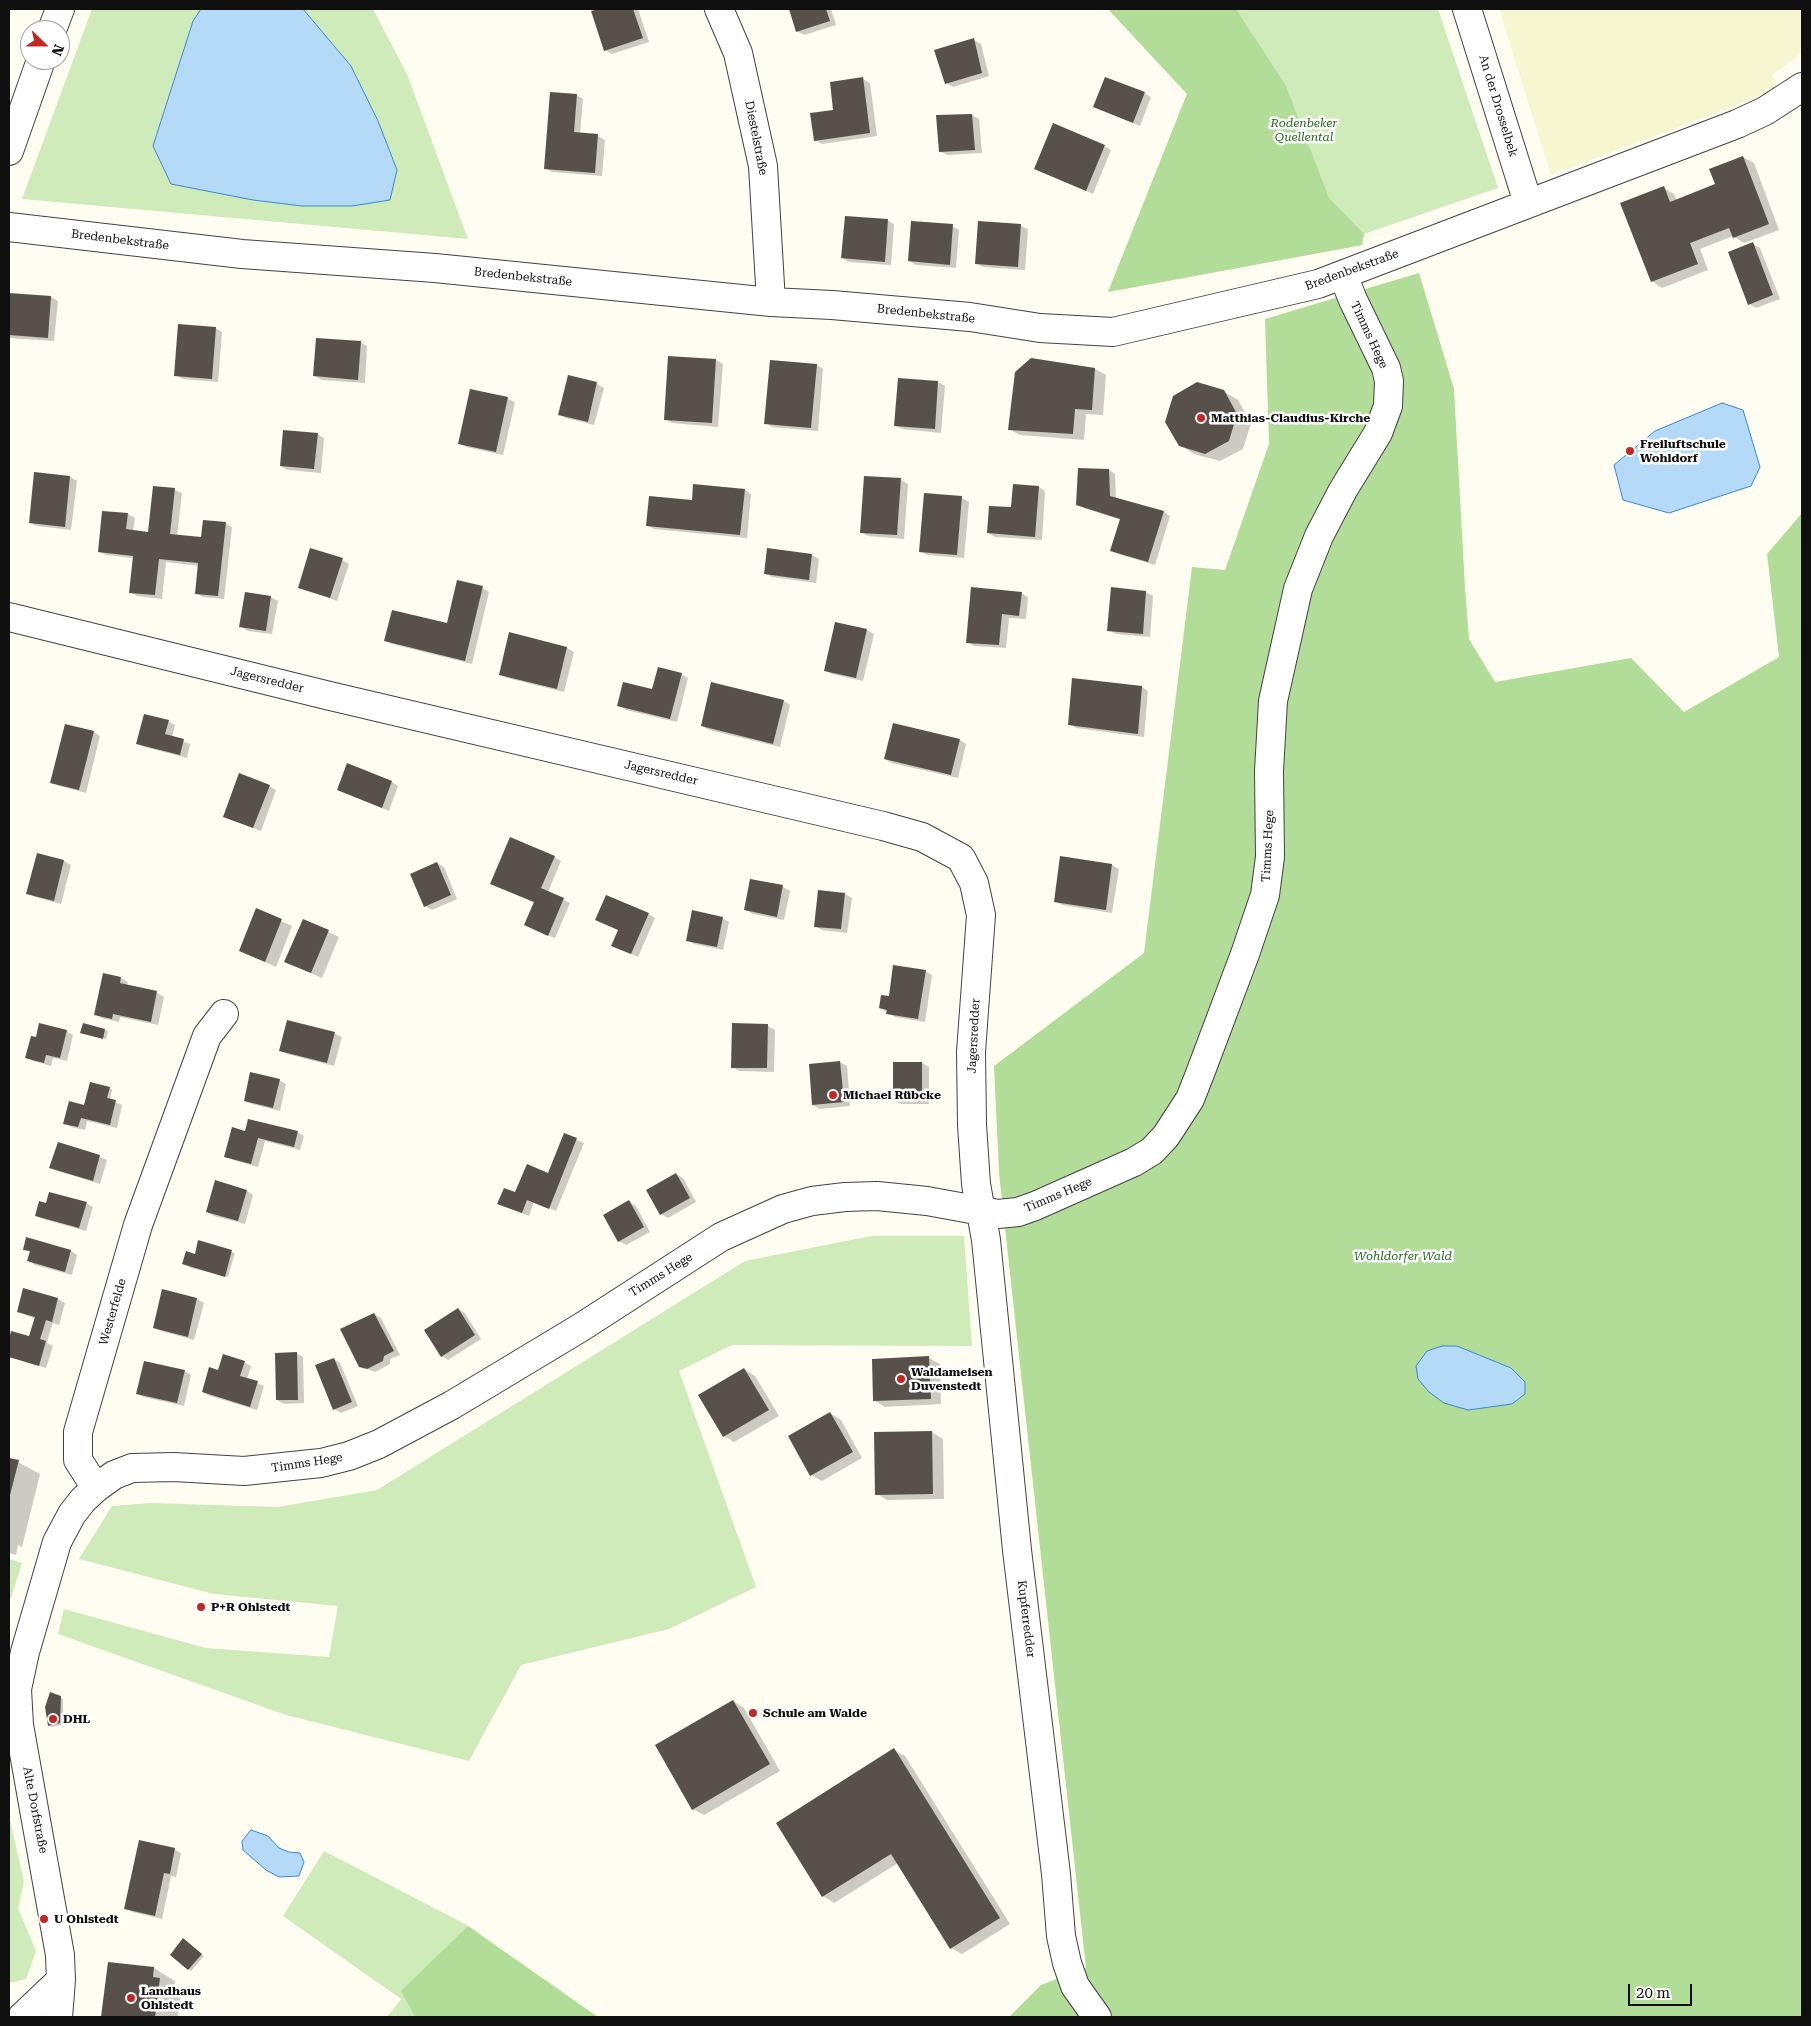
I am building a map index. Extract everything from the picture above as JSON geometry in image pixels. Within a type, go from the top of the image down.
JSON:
[{"type":"street","name":"Diestelstraße","points":[[719,9],[738,53],[763,166],[771,302]]},
{"type":"street","name":"An der Drosselbek","points":[[1467,9],[1528,203]]},
{"type":"street","points":[[9,151],[37,70]]},
{"type":"street","name":"Bredenbekstraße","points":[[9,227],[242,254],[435,268],[771,302],[832,305],[970,317],[1040,328],[1112,332],[1318,284],[1737,124],[1802,88]]},
{"type":"street","name":"Timms Hege","points":[[96,1488],[114,1475],[132,1468],[174,1467],[244,1471],[321,1463],[349,1456],[379,1444],[452,1405],[721,1237],[782,1209],[829,1199],[876,1196],[927,1202],[980,1212],[998,1214],[1018,1212],[1134,1162],[1152,1151],[1166,1136],[1190,1099],[1245,954],[1265,895],[1270,857],[1269,771],[1273,701],[1298,589],[1319,536],[1343,490],[1378,433],[1388,406],[1389,382],[1386,368],[1353,300],[1343,274]]},
{"type":"street","name":"Jagersredder","points":[[9,617],[330,696],[883,826],[922,837],[961,858],[974,883],[981,915],[972,1052],[972,1125],[980,1212]]},
{"type":"street","name":"Westerfelde","points":[[96,1488],[78,1460],[78,1432],[138,1224],[207,1036],[224,1014]]},
{"type":"street","name":"Kupferredder","points":[[980,1212],[986,1240],[1017,1550],[1056,1874],[1061,1936],[1067,1963],[1075,1986],[1097,2017]]},
{"type":"street","name":"Alte Dorfstraße","points":[[58,2017],[61,1980],[60,1955],[19,1725],[17,1689],[38,1605],[64,1527],[83,1500],[96,1488]]},
{"type":"street","points":[[22,2017],[61,1980]]},
{"type":"green space","points":[[92,9],[201,9],[193,21],[153,146],[351,66],[303,9],[373,9],[407,74],[468,239],[22,199]]},
{"type":"green space","name":"Rodenbeker Quellental","points":[[1108,9],[1438,9],[1498,188],[1364,234],[1362,245],[1108,292],[1187,94]]},
{"type":"green space","points":[[1108,9],[1236,9],[1286,86],[1329,198],[1364,234],[1362,245],[1108,292],[1187,94]]},
{"type":"green space","points":[[1499,9],[1802,9],[1802,53],[1772,75],[1777,90],[1551,175]]},
{"type":"green space","name":"Wohldorfer Wald","points":[[1419,273],[1454,389],[1469,639],[1495,682],[1631,658],[1684,712],[1779,657],[1767,554],[1802,513],[1802,2017],[1009,2017],[1041,1985],[1086,1968],[999,1173],[994,1066],[1144,953],[1192,567],[1225,570],[1269,444],[1265,319]]},
{"type":"green space","points":[[871,1236],[964,1236],[972,1346],[732,1345],[679,1371],[756,1587],[669,1629],[521,1665],[469,1761],[286,1715],[58,1634],[64,1609],[206,1648],[329,1657],[338,1606],[214,1594],[79,1559],[112,1506],[151,1503],[278,1507],[377,1490],[745,1261]]},
{"type":"green space","points":[[9,1559],[22,1563],[11,1598],[9,1597]]},
{"type":"green space","points":[[9,1815],[24,1882],[18,1908],[36,1951],[26,1979],[9,1983]]},
{"type":"green space","points":[[324,1851],[467,1925],[592,2017],[387,2017],[401,1999],[283,1916]]},
{"type":"green space","points":[[468,1926],[598,2017],[415,2017],[401,1991]]},
{"type":"water","points":[[201,9],[303,9],[351,66],[378,121],[397,170],[390,200],[352,206],[302,206],[253,200],[171,184],[153,146],[193,21]]},
{"type":"water","points":[[1722,403],[1743,410],[1760,467],[1751,486],[1669,513],[1623,500],[1614,465],[1655,431]]},
{"type":"water","points":[[1442,1346],[1457,1346],[1511,1368],[1525,1382],[1525,1394],[1512,1404],[1468,1410],[1444,1403],[1429,1392],[1418,1379],[1416,1366],[1427,1351]]},
{"type":"water","points":[[251,1830],[268,1836],[279,1848],[289,1852],[300,1853],[304,1862],[299,1876],[279,1877],[266,1870],[243,1850],[242,1841]]},
{"type":"building","points":[[599,9],[633,9],[643,38],[604,51],[591,11]]},
{"type":"building","points":[[789,9],[826,9],[830,21],[796,32]]},
{"type":"building","points":[[974,38],[982,73],[945,84],[934,50]]},
{"type":"building","points":[[863,77],[870,133],[814,141],[810,113],[833,110],[830,82]]},
{"type":"building","points":[[1105,77],[1145,92],[1133,123],[1093,107]]},
{"type":"building","points":[[550,92],[577,94],[574,132],[598,134],[595,173],[544,169]]},
{"type":"building","points":[[972,114],[975,150],[939,152],[936,115]]},
{"type":"building","points":[[1053,123],[1105,145],[1086,191],[1034,169]]},
{"type":"building","points":[[1743,156],[1769,224],[1733,238],[1729,228],[1690,243],[1698,264],[1651,282],[1620,203],[1664,186],[1670,202],[1715,184],[1709,169]]},
{"type":"building","points":[[845,216],[888,219],[885,262],[841,258]]},
{"type":"building","points":[[911,221],[953,224],[950,265],[908,261]]},
{"type":"building","points":[[978,221],[1021,224],[1018,267],[975,264]]},
{"type":"building","points":[[1753,242],[1773,295],[1748,305],[1728,252]]},
{"type":"building","points":[[9,293],[51,296],[48,338],[9,335]]},
{"type":"building","points":[[178,324],[216,327],[212,379],[174,376]]},
{"type":"building","points":[[316,338],[361,341],[358,380],[313,376]]},
{"type":"building","points":[[668,356],[716,359],[712,423],[664,420]]},
{"type":"building","points":[[1031,358],[1095,368],[1092,410],[1075,409],[1073,434],[1008,430],[1015,372]]},
{"type":"building","points":[[770,360],[817,364],[811,428],[764,424]]},
{"type":"building","points":[[568,375],[597,382],[588,422],[558,415]]},
{"type":"building","points":[[898,378],[938,381],[935,429],[894,426]]},
{"type":"building","name":"Matthias-Claudius-Kirche","points":[[1197,382],[1224,390],[1237,414],[1229,441],[1205,454],[1179,446],[1165,422],[1173,396]]},
{"type":"building","points":[[470,389],[508,397],[496,452],[458,444]]},
{"type":"building","points":[[283,430],[318,433],[314,469],[280,466]]},
{"type":"building","points":[[1078,468],[1109,469],[1110,496],[1164,511],[1148,562],[1110,551],[1120,519],[1076,505]]},
{"type":"building","points":[[34,472],[70,476],[65,527],[29,523]]},
{"type":"building","points":[[864,476],[901,478],[897,535],[860,533]]},
{"type":"building","points":[[693,484],[745,489],[740,535],[646,526],[649,496],[692,500]]},
{"type":"building","points":[[1013,484],[1039,486],[1035,537],[987,533],[989,506],[1011,507]]},
{"type":"building","points":[[153,486],[175,488],[170,534],[201,537],[203,520],[226,522],[218,596],[195,594],[198,563],[159,559],[155,595],[129,593],[133,556],[98,552],[102,511],[128,513],[126,529],[148,532]]},
{"type":"building","points":[[924,493],[962,496],[957,555],[919,552]]},
{"type":"building","points":[[310,548],[343,558],[330,598],[298,588]]},
{"type":"building","points":[[767,548],[812,554],[809,580],[764,574]]},
{"type":"building","points":[[457,580],[483,586],[465,661],[384,641],[392,610],[447,623]]},
{"type":"building","points":[[971,587],[1022,592],[1019,616],[1002,614],[999,645],[966,643]]},
{"type":"building","points":[[1111,587],[1146,591],[1143,634],[1107,631]]},
{"type":"building","points":[[245,592],[271,596],[266,631],[239,627]]},
{"type":"building","points":[[835,622],[867,629],[856,678],[824,671]]},
{"type":"building","points":[[509,632],[567,647],[557,689],[499,675]]},
{"type":"building","points":[[658,667],[682,673],[670,719],[617,706],[623,682],[652,689]]},
{"type":"building","points":[[1072,678],[1142,686],[1138,734],[1068,725]]},
{"type":"building","points":[[711,682],[784,700],[773,744],[701,726]]},
{"type":"building","points":[[144,714],[169,720],[165,734],[184,739],[180,755],[136,744]]},
{"type":"building","points":[[893,723],[960,739],[951,775],[884,759]]},
{"type":"building","points":[[65,724],[94,731],[79,790],[50,783]]},
{"type":"building","points":[[347,763],[392,781],[382,808],[337,790]]},
{"type":"building","points":[[239,773],[270,785],[253,828],[223,817]]},
{"type":"building","points":[[510,837],[555,856],[541,888],[564,898],[548,936],[524,925],[534,902],[490,884]]},
{"type":"building","points":[[37,853],[64,860],[54,901],[26,894]]},
{"type":"building","points":[[1060,856],[1112,864],[1106,910],[1054,902]]},
{"type":"building","points":[[437,862],[451,895],[424,907],[410,874]]},
{"type":"building","points":[[750,879],[783,885],[777,917],[744,910]]},
{"type":"building","points":[[818,890],[845,893],[841,929],[814,927]]},
{"type":"building","points":[[606,895],[649,913],[631,954],[611,946],[618,930],[595,920]]},
{"type":"building","points":[[256,908],[282,919],[265,962],[239,951]]},
{"type":"building","points":[[692,910],[723,917],[717,947],[686,941]]},
{"type":"building","points":[[303,919],[329,930],[311,973],[284,962]]},
{"type":"building","points":[[893,965],[926,970],[918,1019],[886,1014],[887,1010],[879,1008],[881,995],[889,996]]},
{"type":"building","points":[[103,973],[121,977],[120,983],[157,991],[151,1022],[113,1014],[112,1019],[94,1015]]},
{"type":"building","points":[[287,1020],[335,1032],[327,1063],[279,1051]]},
{"type":"building","points":[[39,1023],[67,1030],[60,1058],[46,1055],[44,1063],[25,1058],[31,1036],[36,1037]]},
{"type":"building","points":[[83,1023],[105,1029],[103,1039],[80,1033]]},
{"type":"building","points":[[732,1023],[768,1024],[767,1068],[731,1068]]},
{"type":"building","points":[[840,1061],[844,1102],[812,1105],[809,1064]]},
{"type":"building","points":[[893,1062],[922,1062],[922,1101],[893,1101]]},
{"type":"building","points":[[250,1072],[280,1079],[273,1108],[244,1101]]},
{"type":"building","points":[[90,1082],[110,1087],[107,1098],[116,1100],[110,1125],[81,1118],[78,1127],[63,1124],[69,1101],[84,1105]]},
{"type":"building","points":[[248,1119],[298,1131],[294,1147],[258,1138],[251,1164],[224,1157],[232,1127],[245,1131]]},
{"type":"building","points":[[564,1133],[577,1138],[549,1209],[527,1200],[522,1213],[497,1204],[504,1188],[515,1192],[527,1164],[548,1173]]},
{"type":"building","points":[[58,1142],[100,1155],[93,1181],[49,1168]]},
{"type":"building","points":[[676,1173],[690,1198],[660,1215],[646,1190]]},
{"type":"building","points":[[215,1180],[247,1190],[238,1221],[206,1212]]},
{"type":"building","points":[[49,1192],[87,1202],[79,1228],[35,1216],[39,1201],[46,1203]]},
{"type":"building","points":[[629,1200],[644,1227],[618,1242],[603,1215]]},
{"type":"building","points":[[26,1237],[71,1250],[65,1272],[27,1261],[30,1251],[23,1250]]},
{"type":"building","points":[[198,1240],[232,1250],[225,1277],[182,1264],[186,1251],[195,1254]]},
{"type":"building","points":[[23,1288],[58,1298],[52,1322],[46,1320],[40,1339],[46,1341],[39,1366],[9,1357],[11,1331],[29,1336],[35,1317],[17,1312]]},
{"type":"building","points":[[162,1289],[197,1298],[188,1337],[153,1328]]},
{"type":"building","points":[[458,1308],[475,1335],[441,1357],[424,1330]]},
{"type":"building","points":[[374,1313],[394,1351],[384,1356],[383,1361],[367,1369],[359,1367],[340,1329]]},
{"type":"building","points":[[297,1352],[298,1400],[276,1400],[275,1353]]},
{"type":"building","points":[[223,1354],[245,1361],[240,1376],[258,1381],[250,1407],[202,1392],[209,1367],[218,1370]]},
{"type":"building","name":"Waldameisen Duvenstedt","points":[[929,1356],[931,1399],[873,1401],[872,1359]]},
{"type":"building","points":[[334,1358],[352,1402],[333,1410],[315,1365]]},
{"type":"building","points":[[144,1361],[185,1370],[177,1403],[136,1394]]},
{"type":"building","points":[[744,1368],[769,1410],[723,1437],[698,1395]]},
{"type":"building","points":[[830,1412],[853,1452],[810,1476],[788,1436]]},
{"type":"building","points":[[932,1431],[933,1494],[875,1495],[874,1432]]},
{"type":"building","points":[[9,1458],[19,1460],[9,1499]]},
{"type":"building","points":[[50,1692],[61,1696],[60,1723],[48,1726],[45,1707]]},
{"type":"building","points":[[733,1700],[770,1764],[692,1810],[655,1745]]},
{"type":"building","points":[[894,1748],[1000,1918],[950,1949],[891,1854],[822,1897],[776,1823]]},
{"type":"building","points":[[139,1840],[175,1848],[170,1874],[164,1873],[155,1916],[124,1909]]},
{"type":"building","points":[[183,1938],[202,1954],[188,1970],[170,1955]]},
{"type":"building","name":"Landhaus Ohlstedt","points":[[108,1962],[154,1967],[153,1977],[160,1978],[155,2017],[101,2017]]},
{"type":"place","name":"Matthias-Claudius-Kirche","points":[[1201,418]]},
{"type":"place","name":"Freiluftschule Wohldorf","points":[[1630,451]]},
{"type":"place","name":"Michael Rübcke","points":[[833,1095]]},
{"type":"place","name":"Waldameisen Duvenstedt","points":[[901,1379]]},
{"type":"place","name":"P+R Ohlstedt","points":[[201,1607]]},
{"type":"place","name":"Schule am Walde","points":[[753,1713]]},
{"type":"place","name":"DHL","points":[[53,1719]]},
{"type":"place","name":"U Ohlstedt","points":[[44,1919]]},
{"type":"place","name":"Landhaus Ohlstedt","points":[[131,1998]]}]
